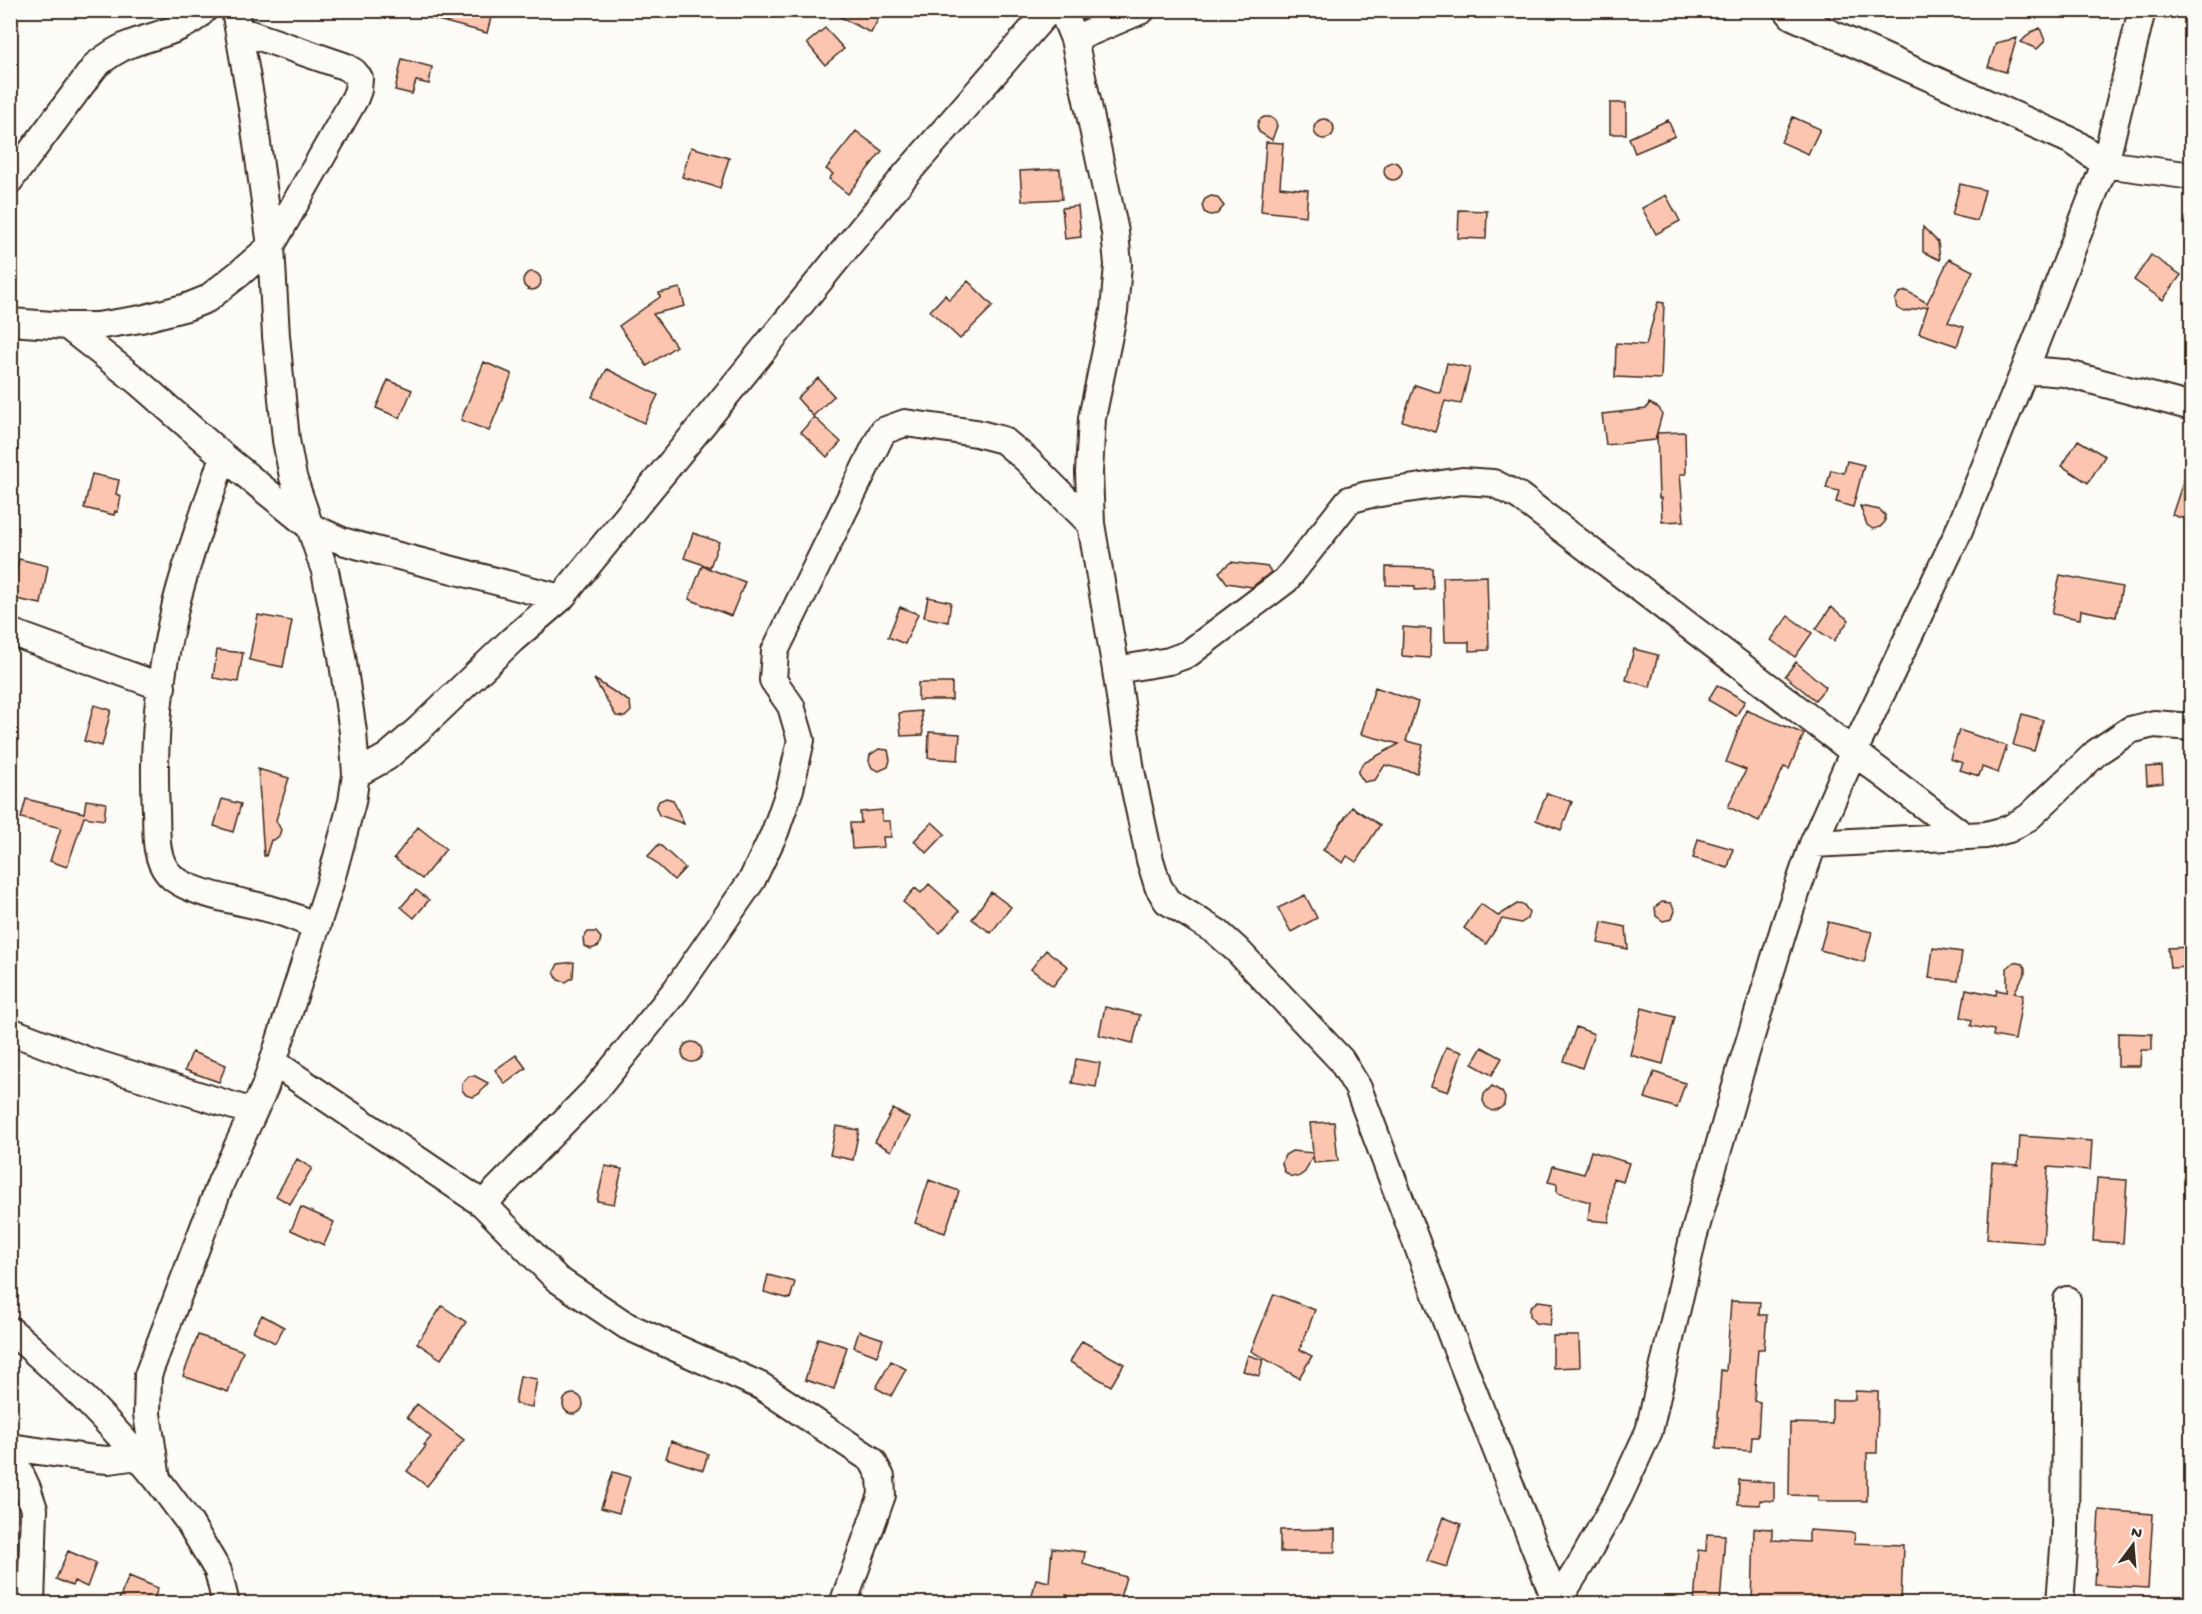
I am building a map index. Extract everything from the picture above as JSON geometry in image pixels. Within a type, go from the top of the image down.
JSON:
[{"type":"street","points":[[10,180],[96,65],[110,54],[128,45],[182,27],[204,10]]},
{"type":"street","points":[[357,774],[387,757],[426,723],[512,640],[561,598],[908,172],[1049,10]]},
{"type":"street","points":[[1062,10],[1074,39],[1115,232],[1118,265],[1113,311],[1092,418],[1089,472],[1091,524],[1131,771],[1150,860],[1158,886],[1167,901],[1217,932],[1237,950],[1341,1060],[1358,1088],[1454,1342],[1557,1603]]},
{"type":"street","points":[[1074,39],[1142,10]]},
{"type":"street","points":[[1787,10],[1792,16],[2074,142],[2105,164],[2192,176]]},
{"type":"street","points":[[1557,1603],[1618,1498],[1649,1431],[1696,1227],[1740,1072],[1785,925],[1813,844],[1854,751],[1957,535],[2024,372],[2105,164],[2142,10]]},
{"type":"street","points":[[157,1479],[147,1414],[148,1375],[221,1182],[265,1087],[317,926],[357,774],[342,656],[325,571],[293,477],[286,440],[276,336],[271,246],[237,20]]},
{"type":"street","points":[[10,322],[97,326],[141,320],[187,307],[207,298],[271,246],[355,98],[359,78],[344,66],[237,20]]},
{"type":"street","points":[[67,326],[136,380],[223,456],[309,526],[342,541],[561,598]]},
{"type":"street","points":[[2024,372],[2064,373],[2192,406]]},
{"type":"street","points":[[483,1204],[597,1088],[676,990],[752,880],[775,832],[790,789],[801,740],[791,706],[773,680],[775,651],[883,431],[905,423],[976,432],[1003,440],[1026,459],[1091,524]]},
{"type":"street","points":[[223,456],[177,602],[162,687],[154,768],[158,846],[161,861],[169,874],[184,885],[271,909],[317,926]]},
{"type":"street","points":[[1116,670],[1169,661],[1188,654],[1286,580],[1349,500],[1367,495],[1462,481],[1493,483],[1519,496],[1964,836]]},
{"type":"street","points":[[10,632],[162,687]]},
{"type":"street","points":[[1813,844],[1986,835],[2009,829],[2029,817],[2097,752],[2130,730],[2154,724],[2192,727]]},
{"type":"street","points":[[10,1031],[88,1061],[253,1112]]},
{"type":"street","points":[[273,1062],[483,1204],[557,1279],[627,1326],[761,1386],[872,1460],[881,1477],[882,1495],[843,1604]]},
{"type":"street","points":[[2060,1604],[2065,1534],[2067,1300]]},
{"type":"street","points":[[10,1330],[43,1358],[138,1456],[157,1479],[189,1522],[218,1570],[226,1604]]},
{"type":"street","points":[[10,1449],[109,1460],[138,1456]]},
{"type":"street","points":[[10,1449],[34,1509],[31,1604]]},
{"type":"building","points":[[423,10],[493,10],[487,33],[422,16]]},
{"type":"building","points":[[827,10],[883,10],[871,33]]},
{"type":"building","points":[[825,28],[844,49],[825,65],[807,43]]},
{"type":"building","points":[[2040,28],[2045,41],[2037,49],[2021,42],[2031,32]]},
{"type":"building","points":[[2017,38],[2006,72],[1988,67],[1996,43]]},
{"type":"building","points":[[402,59],[432,67],[429,84],[416,81],[412,94],[395,90]]},
{"type":"building","points":[[1610,103],[1626,103],[1626,134],[1610,134]]},
{"type":"building","points":[[1264,117],[1275,120],[1277,126],[1272,140],[1259,132],[1257,126],[1259,120]]},
{"type":"building","points":[[1793,117],[1820,129],[1808,154],[1781,142]]},
{"type":"building","points":[[1324,119],[1331,122],[1334,129],[1331,136],[1324,139],[1317,136],[1314,129],[1317,122]]},
{"type":"building","points":[[1668,120],[1675,136],[1635,153],[1629,138]]},
{"type":"building","points":[[856,131],[882,151],[848,194],[829,179],[833,174],[826,169]]},
{"type":"building","points":[[1266,142],[1283,143],[1280,187],[1308,190],[1306,216],[1261,211]]},
{"type":"building","points":[[691,147],[729,158],[720,188],[682,177]]},
{"type":"building","points":[[1393,162],[1399,165],[1402,171],[1399,177],[1393,180],[1387,177],[1384,171],[1387,165]]},
{"type":"building","points":[[1060,169],[1062,199],[1022,201],[1020,171]]},
{"type":"building","points":[[1960,184],[1985,190],[1977,221],[1952,215]]},
{"type":"building","points":[[1666,195],[1680,221],[1656,234],[1642,208]]},
{"type":"building","points":[[1211,196],[1217,197],[1224,206],[1217,214],[1210,215],[1204,212],[1202,205],[1205,199]]},
{"type":"building","points":[[1078,206],[1081,237],[1065,239],[1062,208]]},
{"type":"building","points":[[1459,210],[1487,211],[1486,239],[1458,238]]},
{"type":"building","points":[[1923,227],[1938,242],[1940,260],[1923,252]]},
{"type":"building","points":[[2151,255],[2181,275],[2163,300],[2134,280]]},
{"type":"building","points":[[1949,259],[1973,271],[1948,322],[1964,327],[1957,346],[1919,333],[1928,306],[1904,312],[1897,308],[1895,300],[1899,293],[1907,291],[1927,303]]},
{"type":"building","points":[[532,272],[538,275],[541,281],[538,287],[532,290],[526,287],[523,281],[526,275]]},
{"type":"building","points":[[968,281],[993,306],[960,339],[930,311],[945,295],[949,300]]},
{"type":"building","points":[[680,288],[685,306],[653,314],[676,346],[647,366],[619,326],[660,297],[659,293]]},
{"type":"building","points":[[1658,302],[1664,303],[1661,379],[1615,377],[1616,343],[1646,345]]},
{"type":"building","points":[[484,362],[512,374],[489,431],[461,420]]},
{"type":"building","points":[[1447,363],[1470,368],[1461,404],[1445,401],[1435,432],[1402,421],[1415,385],[1440,393]]},
{"type":"building","points":[[607,369],[658,395],[644,423],[592,397]]},
{"type":"building","points":[[818,378],[834,396],[813,416],[797,398]]},
{"type":"building","points":[[388,380],[412,390],[400,418],[376,408]]},
{"type":"building","points":[[1649,403],[1659,408],[1662,414],[1655,440],[1606,445],[1602,414],[1646,409]]},
{"type":"building","points":[[814,417],[841,442],[827,457],[801,432]]},
{"type":"building","points":[[1685,432],[1686,474],[1680,474],[1684,521],[1662,522],[1657,433]]},
{"type":"building","points":[[2078,440],[2105,456],[2088,483],[2062,466]]},
{"type":"building","points":[[1847,461],[1864,465],[1853,507],[1836,502],[1839,491],[1826,488],[1831,470],[1844,473]]},
{"type":"building","points":[[2188,467],[2192,467],[2192,521],[2172,515]]},
{"type":"building","points":[[92,474],[119,480],[116,494],[121,496],[118,512],[115,511],[114,515],[84,508]]},
{"type":"building","points":[[1860,506],[1880,510],[1885,515],[1885,522],[1873,529],[1867,525]]},
{"type":"building","points":[[693,533],[719,542],[710,567],[684,558]]},
{"type":"building","points":[[19,559],[48,566],[41,604],[11,598]]},
{"type":"building","points":[[1231,562],[1268,567],[1271,572],[1252,587],[1227,583],[1219,572]]},
{"type":"building","points":[[702,566],[745,582],[731,616],[689,599]]},
{"type":"building","points":[[1386,567],[1432,568],[1433,589],[1415,590],[1415,586],[1386,585]]},
{"type":"building","points":[[2060,575],[2122,587],[2116,617],[2081,610],[2080,619],[2052,614]]},
{"type":"building","points":[[1487,576],[1489,650],[1469,651],[1469,642],[1445,642],[1443,577]]},
{"type":"building","points":[[928,597],[951,602],[948,622],[924,617]]},
{"type":"building","points":[[900,607],[918,614],[905,644],[888,637]]},
{"type":"building","points":[[1831,607],[1849,620],[1834,641],[1816,629]]},
{"type":"building","points":[[258,615],[292,621],[283,667],[249,660]]},
{"type":"building","points":[[1788,616],[1812,633],[1795,657],[1771,640]]},
{"type":"building","points":[[1403,627],[1431,629],[1430,658],[1402,656]]},
{"type":"building","points":[[1634,649],[1658,655],[1650,687],[1626,680]]},
{"type":"building","points":[[217,650],[243,653],[238,682],[213,678]]},
{"type":"building","points":[[1796,662],[1826,687],[1815,700],[1785,676]]},
{"type":"building","points":[[594,679],[630,702],[631,711],[625,717],[616,716]]},
{"type":"building","points":[[918,683],[952,683],[952,700],[918,700]]},
{"type":"building","points":[[1717,685],[1745,701],[1736,716],[1708,700]]},
{"type":"building","points":[[1375,687],[1418,702],[1406,741],[1423,745],[1417,773],[1385,765],[1375,780],[1364,782],[1358,773],[1362,764],[1399,744],[1361,734]]},
{"type":"building","points":[[94,705],[111,710],[102,746],[84,741]]},
{"type":"building","points":[[1746,710],[1804,734],[1789,769],[1784,767],[1759,821],[1728,807],[1746,770],[1726,762]]},
{"type":"building","points":[[921,711],[923,735],[901,736],[899,713]]},
{"type":"building","points":[[2022,714],[2043,720],[2034,751],[2013,745]]},
{"type":"building","points":[[1959,730],[2007,746],[1998,773],[1982,767],[1979,776],[1960,770],[1963,763],[1950,759]]},
{"type":"building","points":[[929,732],[960,734],[958,760],[928,758]]},
{"type":"building","points":[[879,749],[888,750],[890,760],[888,767],[879,771],[872,768],[869,761],[870,755]]},
{"type":"building","points":[[2162,766],[2163,783],[2147,785],[2146,767]]},
{"type":"building","points":[[258,769],[289,778],[276,820],[281,830],[279,836],[271,840],[266,856],[264,856]]},
{"type":"building","points":[[1547,793],[1572,802],[1561,830],[1536,820]]},
{"type":"building","points":[[666,798],[673,800],[684,824],[659,815],[656,808],[659,801]]},
{"type":"building","points":[[26,799],[84,813],[86,800],[106,803],[104,820],[84,817],[67,867],[50,861],[61,828],[21,818]]},
{"type":"building","points":[[222,799],[241,804],[233,832],[214,826]]},
{"type":"building","points":[[1352,807],[1380,825],[1356,862],[1347,856],[1343,863],[1323,850]]},
{"type":"building","points":[[882,810],[882,821],[890,821],[891,837],[883,837],[884,847],[852,849],[850,823],[861,823],[860,812]]},
{"type":"building","points":[[932,822],[945,834],[927,853],[914,841]]},
{"type":"building","points":[[418,827],[446,849],[422,879],[394,858]]},
{"type":"building","points":[[1698,839],[1733,849],[1728,868],[1693,858]]},
{"type":"building","points":[[659,844],[685,868],[674,880],[648,856]]},
{"type":"building","points":[[929,884],[959,911],[940,933],[903,902],[915,888],[921,893]]},
{"type":"building","points":[[416,890],[429,900],[414,918],[401,907]]},
{"type":"building","points":[[991,892],[1011,907],[991,933],[972,919]]},
{"type":"building","points":[[1305,895],[1317,918],[1291,932],[1278,908]]},
{"type":"building","points":[[1662,902],[1671,903],[1675,911],[1672,919],[1663,921],[1656,916],[1655,907]]},
{"type":"building","points":[[1481,904],[1498,916],[1517,904],[1524,905],[1529,912],[1527,919],[1521,923],[1502,919],[1486,944],[1464,928]]},
{"type":"building","points":[[1602,922],[1626,927],[1628,949],[1598,943]]},
{"type":"building","points":[[1828,922],[1872,932],[1864,962],[1820,950]]},
{"type":"building","points":[[588,932],[596,932],[601,938],[599,946],[591,949],[584,946],[583,938]]},
{"type":"building","points":[[2192,947],[2192,967],[2170,968],[2168,948]]},
{"type":"building","points":[[1933,948],[1962,952],[1958,981],[1929,978]]},
{"type":"building","points":[[1046,950],[1068,967],[1053,986],[1031,969]]},
{"type":"building","points":[[574,962],[573,977],[566,982],[558,980],[554,972],[558,964]]},
{"type":"building","points":[[2014,962],[2023,964],[2025,968],[2025,973],[2014,993],[2023,995],[2015,1040],[1993,1036],[1994,1030],[1971,1026],[1972,1020],[1961,1017],[1966,989],[1996,995],[1997,990],[2007,992],[2007,968]]},
{"type":"building","points":[[1105,1007],[1140,1015],[1133,1043],[1099,1035]]},
{"type":"building","points":[[1642,1008],[1675,1017],[1663,1064],[1630,1055]]},
{"type":"building","points":[[1576,1027],[1594,1034],[1582,1068],[1564,1061]]},
{"type":"building","points":[[2118,1033],[2152,1034],[2152,1050],[2141,1050],[2140,1066],[2118,1066]]},
{"type":"building","points":[[692,1042],[699,1045],[702,1052],[699,1059],[692,1062],[685,1059],[682,1052],[685,1045]]},
{"type":"building","points":[[1446,1047],[1462,1052],[1448,1092],[1431,1086]]},
{"type":"building","points":[[1482,1047],[1502,1058],[1492,1075],[1472,1064]]},
{"type":"building","points":[[192,1052],[226,1065],[219,1082],[185,1070]]},
{"type":"building","points":[[516,1055],[526,1068],[505,1084],[495,1070]]},
{"type":"building","points":[[1076,1059],[1100,1063],[1096,1087],[1072,1083]]},
{"type":"building","points":[[1654,1072],[1685,1083],[1677,1108],[1645,1098]]},
{"type":"building","points":[[469,1076],[475,1076],[488,1083],[479,1094],[473,1097],[466,1095],[462,1090],[462,1083]]},
{"type":"building","points":[[1492,1086],[1502,1092],[1505,1098],[1504,1105],[1492,1111],[1483,1101],[1484,1094]]},
{"type":"building","points":[[893,1109],[909,1118],[891,1151],[875,1142]]},
{"type":"building","points":[[1334,1122],[1338,1161],[1314,1163],[1313,1155],[1305,1172],[1298,1177],[1290,1176],[1284,1171],[1282,1163],[1285,1155],[1292,1151],[1313,1153],[1310,1123]]},
{"type":"building","points":[[836,1126],[859,1130],[853,1160],[830,1155]]},
{"type":"building","points":[[2020,1136],[2092,1141],[2090,1170],[2048,1167],[2043,1243],[1987,1239],[1992,1163],[2018,1165]]},
{"type":"building","points":[[1591,1151],[1629,1163],[1623,1182],[1613,1178],[1609,1222],[1588,1220],[1590,1202],[1557,1193],[1557,1184],[1548,1182],[1553,1166],[1584,1174]]},
{"type":"building","points":[[297,1159],[312,1168],[290,1204],[276,1196]]},
{"type":"building","points":[[605,1166],[622,1169],[614,1204],[597,1201]]},
{"type":"building","points":[[2097,1178],[2127,1180],[2123,1243],[2093,1241]]},
{"type":"building","points":[[929,1180],[959,1191],[945,1233],[915,1223]]},
{"type":"building","points":[[301,1207],[334,1222],[324,1245],[291,1230]]},
{"type":"building","points":[[768,1275],[795,1282],[790,1299],[764,1292]]},
{"type":"building","points":[[1274,1294],[1315,1310],[1300,1350],[1312,1356],[1299,1378],[1251,1351]]},
{"type":"building","points":[[1538,1301],[1553,1303],[1550,1325],[1535,1323],[1530,1316],[1530,1307]]},
{"type":"building","points":[[1731,1301],[1760,1302],[1759,1315],[1767,1315],[1764,1349],[1758,1349],[1754,1401],[1760,1402],[1758,1437],[1752,1437],[1751,1451],[1716,1449],[1721,1370],[1726,1371]]},
{"type":"building","points":[[442,1306],[466,1322],[441,1359],[417,1343]]},
{"type":"building","points":[[262,1315],[284,1327],[275,1343],[253,1331]]},
{"type":"building","points":[[859,1331],[883,1339],[877,1356],[854,1347]]},
{"type":"building","points":[[198,1335],[243,1351],[228,1392],[183,1376]]},
{"type":"building","points":[[1553,1336],[1579,1336],[1580,1367],[1553,1368]]},
{"type":"building","points":[[818,1338],[847,1347],[834,1389],[805,1380]]},
{"type":"building","points":[[1082,1341],[1124,1364],[1111,1386],[1070,1362]]},
{"type":"building","points":[[1248,1355],[1263,1360],[1259,1376],[1243,1371]]},
{"type":"building","points":[[891,1361],[906,1369],[891,1396],[876,1388]]},
{"type":"building","points":[[520,1376],[537,1379],[532,1407],[515,1404]]},
{"type":"building","points":[[1855,1391],[1878,1392],[1877,1453],[1867,1453],[1867,1501],[1818,1501],[1818,1496],[1789,1495],[1790,1423],[1832,1424],[1832,1400],[1855,1400]]},
{"type":"building","points":[[573,1394],[580,1397],[583,1404],[580,1411],[573,1414],[566,1411],[563,1404],[566,1397]]},
{"type":"building","points":[[417,1404],[464,1440],[427,1486],[407,1471],[431,1437],[407,1417]]},
{"type":"building","points":[[671,1441],[708,1454],[703,1470],[666,1458]]},
{"type":"building","points":[[613,1472],[630,1477],[619,1513],[601,1508]]},
{"type":"building","points":[[1739,1480],[1774,1482],[1774,1501],[1760,1500],[1760,1505],[1738,1504]]},
{"type":"building","points":[[2099,1510],[2153,1514],[2148,1588],[2095,1585]]},
{"type":"building","points":[[1443,1517],[1461,1524],[1447,1567],[1427,1561]]},
{"type":"building","points":[[1754,1528],[1772,1529],[1772,1540],[1809,1542],[1809,1530],[1855,1533],[1854,1543],[1903,1545],[1901,1604],[1752,1604]]},
{"type":"building","points":[[1335,1529],[1335,1552],[1280,1552],[1280,1530]]},
{"type":"building","points":[[1707,1534],[1725,1535],[1720,1604],[1694,1604],[1698,1550],[1706,1551]]},
{"type":"building","points":[[1052,1548],[1085,1552],[1083,1564],[1126,1577],[1118,1604],[1095,1604],[1066,1595],[1064,1604],[1030,1604],[1036,1579],[1049,1582]]},
{"type":"building","points":[[68,1551],[96,1563],[87,1587],[74,1581],[72,1586],[56,1579]]},
{"type":"building","points":[[129,1576],[158,1588],[152,1604],[117,1604]]}]
